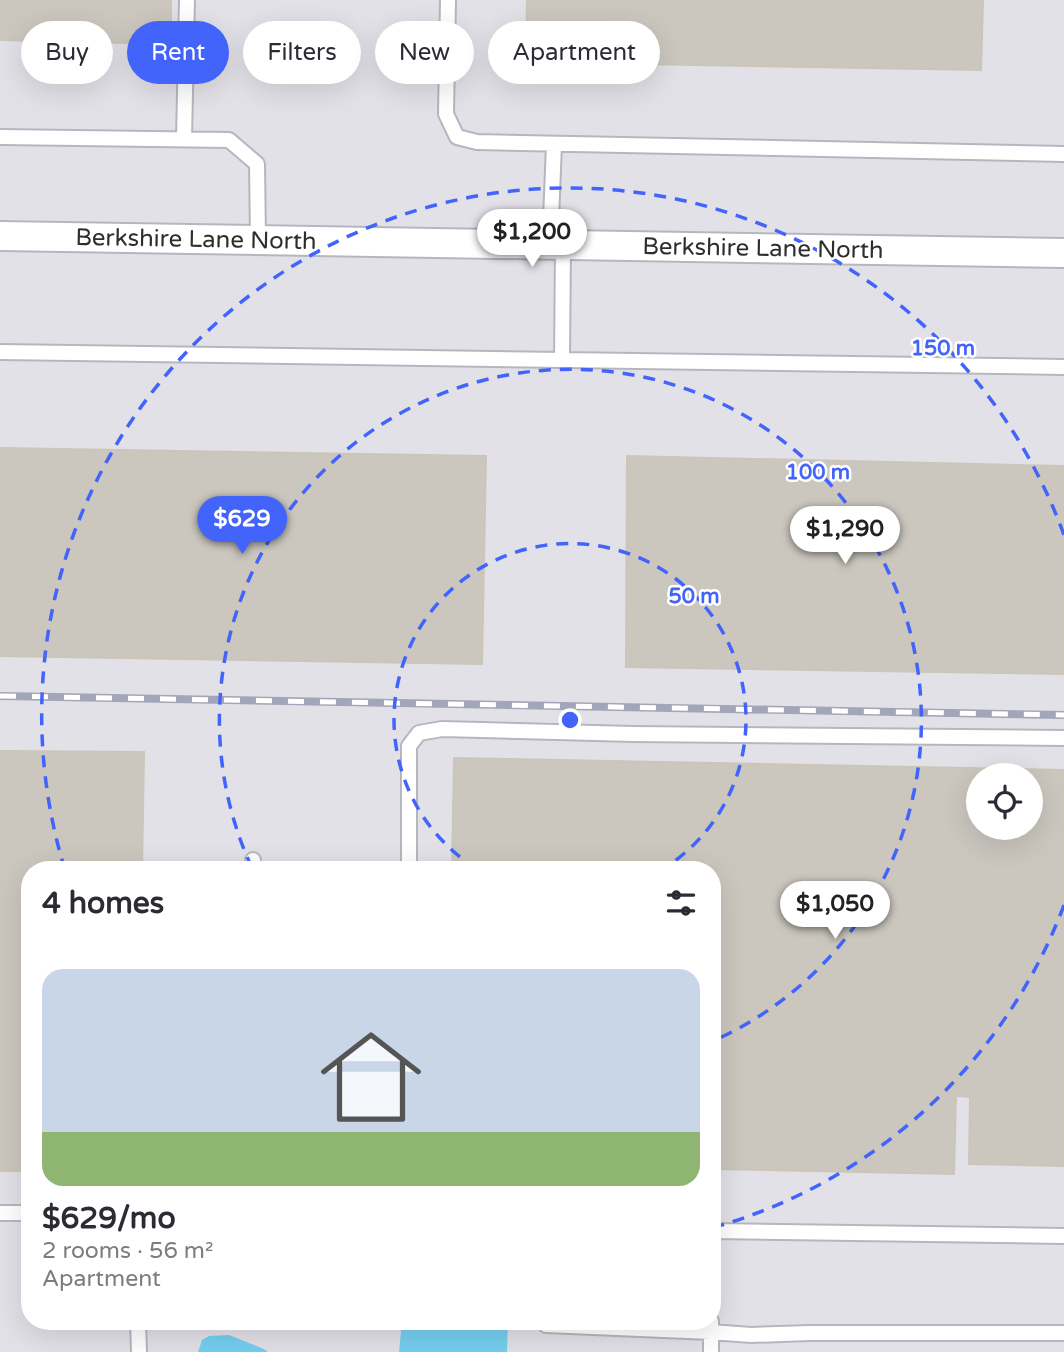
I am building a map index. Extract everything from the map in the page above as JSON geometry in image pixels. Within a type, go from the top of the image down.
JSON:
[{"type":"street","name":"Berkshire Lane North","points":[[0,236],[1064,253]]},
{"type":"lane","points":[[184,139],[187,0]]},
{"type":"lane","points":[[448,0],[446,114],[457,137],[477,142],[1064,154]]},
{"type":"lane","points":[[0,137],[229,140],[257,164],[258,240]]},
{"type":"lane","points":[[554,144],[562,359]]},
{"type":"lane","points":[[0,352],[1064,367]]},
{"type":"lane","points":[[409,861],[409,746],[419,733],[442,729],[1064,738]]},
{"type":"lane","points":[[0,1213],[21,1213]]},
{"type":"lane","points":[[721,1231],[1064,1236]]},
{"type":"lane","points":[[721,1329],[751,1335],[1064,1333]]},
{"type":"lane","points":[[138,1330],[139,1352]]},
{"type":"lane","points":[[711,1330],[711,1352]]},
{"type":"shaded area","points":[[0,0],[1064,0],[1064,1352],[0,1352]]},
{"type":"water","points":[[401,1330],[508,1330],[507,1352],[399,1352]]},
{"type":"water","points":[[229,1335],[268,1352],[198,1352],[202,1340],[209,1336]]},
{"type":"building","points":[[0,0],[171,0],[171,21],[127,21],[127,43],[113,43],[113,21],[21,21],[21,40],[0,40]]},
{"type":"building","points":[[527,0],[983,0],[981,70],[660,64],[660,21],[527,21]]},
{"type":"building","points":[[0,448],[486,456],[482,664],[0,656]]},
{"type":"building","points":[[627,456],[1064,466],[1064,674],[626,667]]},
{"type":"building","points":[[0,751],[144,752],[142,861],[21,861],[21,1171],[0,1171]]},
{"type":"building","points":[[454,758],[966,768],[966,840],[1043,840],[1043,770],[1064,770],[1064,1166],[969,1164],[970,1097],[956,1096],[954,1174],[721,1169],[721,861],[452,861]]},
{"type":"railway","points":[[0,696],[1064,715]]}]
